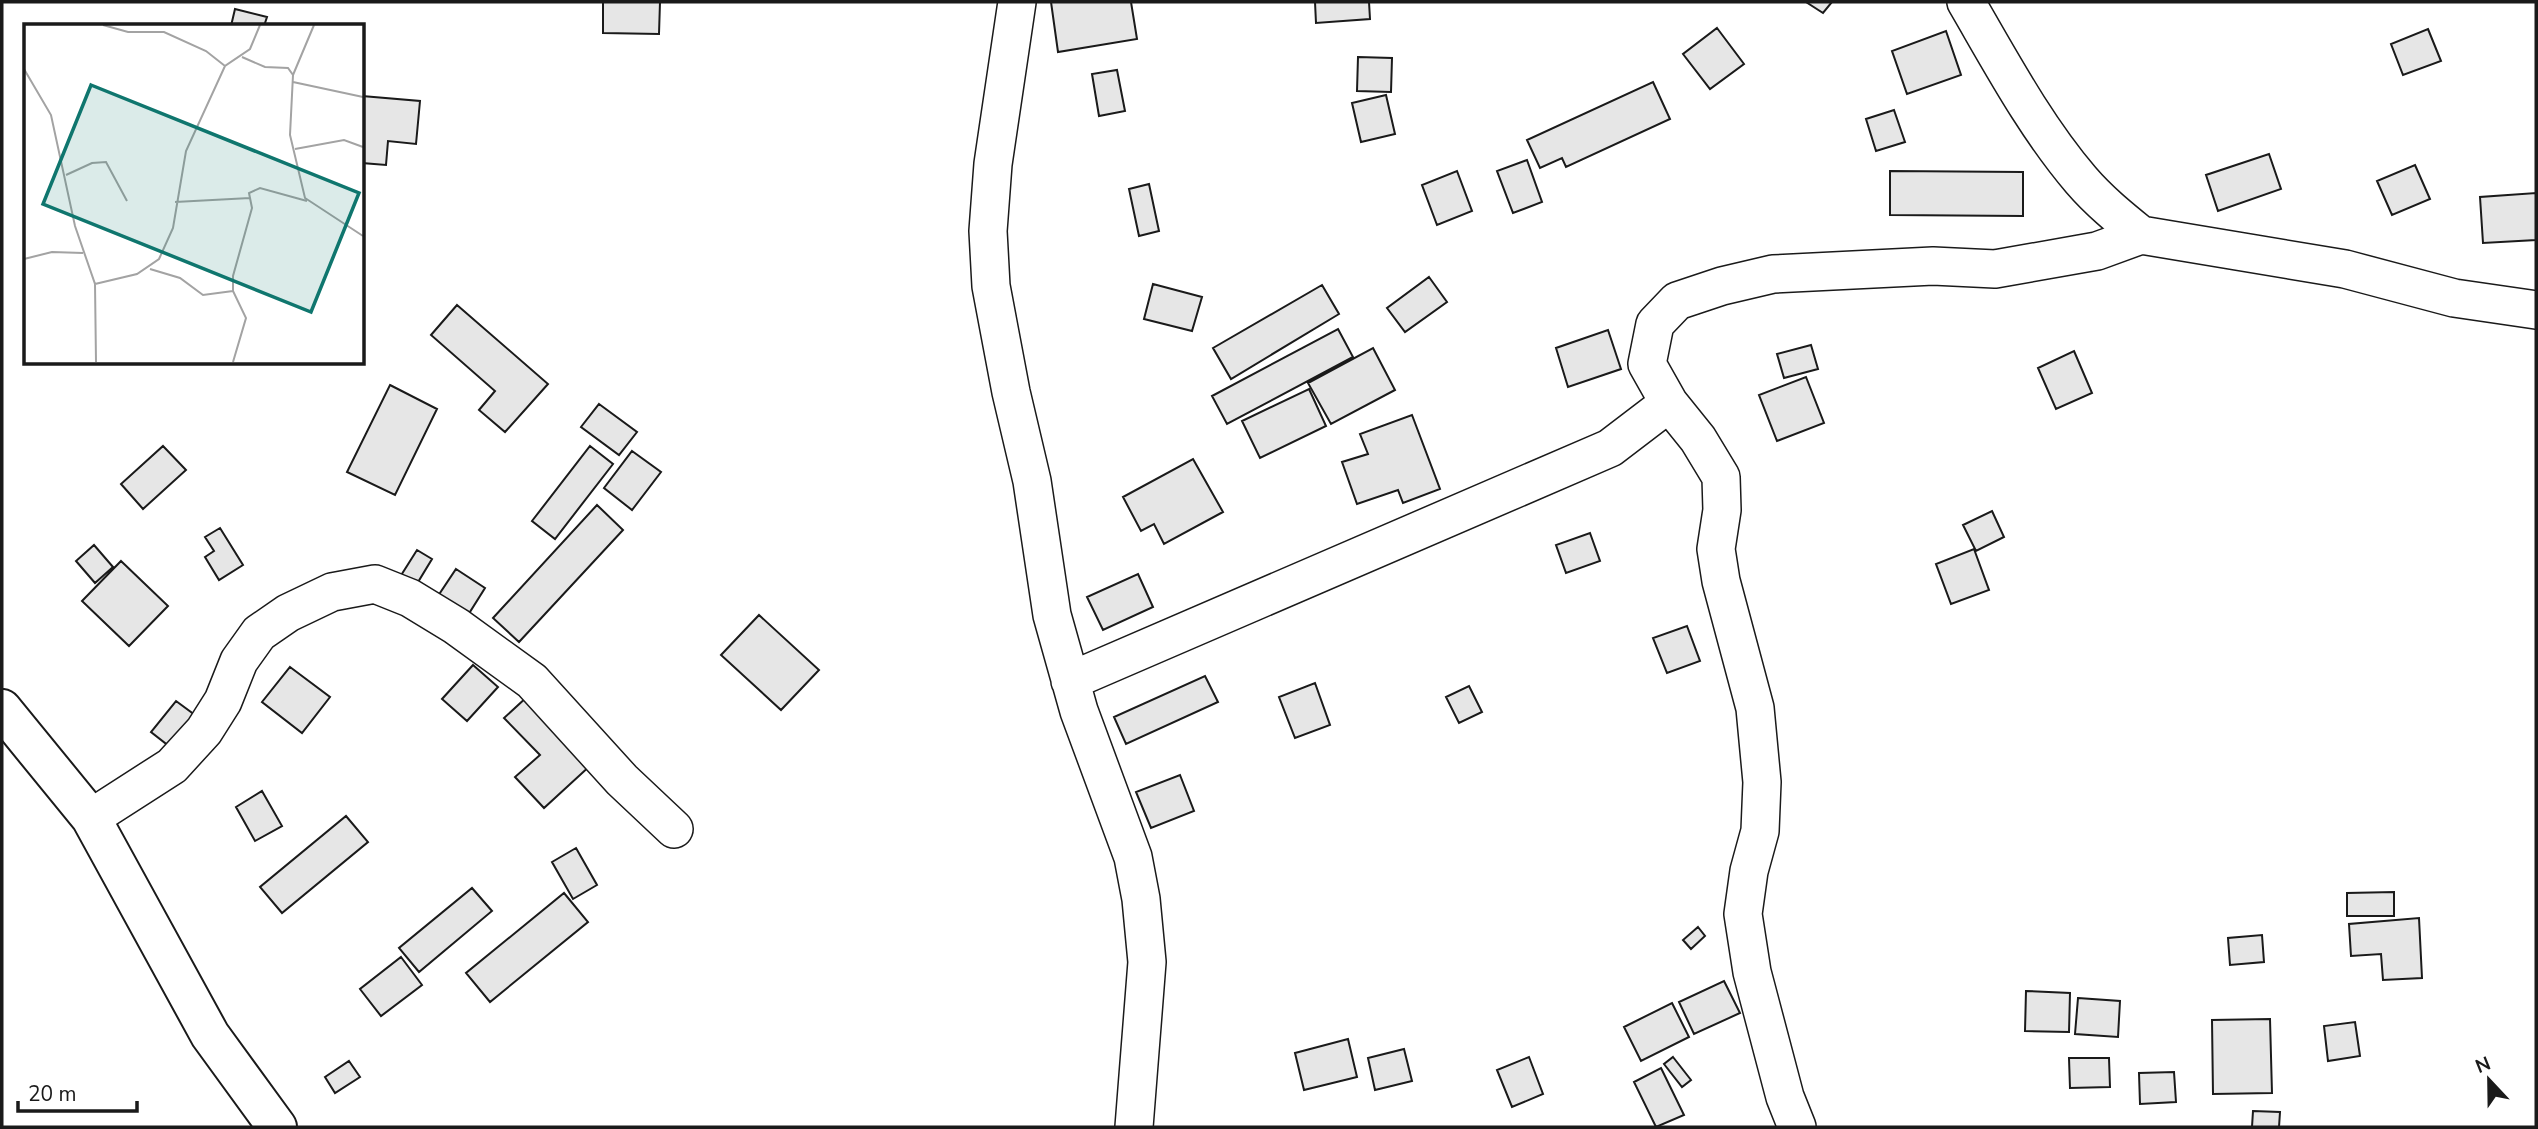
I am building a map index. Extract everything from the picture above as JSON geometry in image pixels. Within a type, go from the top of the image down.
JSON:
[{"type":"street","points":[[1017,2],[993,163],[988,231],[991,286],[1032,481],[1052,615],[1079,711],[1133,857],[1141,899],[1147,962],[1134,1127]]},
{"type":"street","points":[[1966,2],[2024,101],[2081,180],[2141,235],[2345,269],[2454,298],[2536,310]]},
{"type":"street","points":[[1797,1127],[1785,1097],[1756,985],[1743,914],[1749,871],[1760,831],[1762,782],[1755,708],[1721,581],[1716,549],[1722,510],[1721,477],[1698,439],[1669,402],[1647,364],[1655,324],[1677,301],[1722,286],[1773,274],[1933,266],[1995,269],[2098,251],[2141,235]]},
{"type":"street","points":[[1070,681],[1609,448],[1669,402]]},
{"type":"street","points":[[91,818],[172,766],[196,740],[223,701],[239,661],[259,633],[288,613],[332,592],[375,584],[410,598],[456,626],[532,681],[622,780],[674,829]]},
{"type":"street","points":[[2,709],[91,818],[210,1035],[277,1127]]},
{"type":"building","points":[[603,2],[660,2],[659,34],[603,33]]},
{"type":"building","points":[[1051,2],[1131,2],[1137,39],[1058,52]]},
{"type":"building","points":[[1315,2],[1369,2],[1370,19],[1316,23]]},
{"type":"building","points":[[1806,2],[1832,2],[1823,13]]},
{"type":"building","points":[[235,9],[267,17],[265,24],[231,24]]},
{"type":"building","points":[[1717,28],[1744,64],[1710,89],[1683,54]]},
{"type":"building","points":[[2428,29],[2441,61],[2403,75],[2391,44]]},
{"type":"building","points":[[1946,31],[1961,75],[1907,94],[1892,51]]},
{"type":"building","points":[[1358,57],[1392,58],[1391,92],[1357,91]]},
{"type":"building","points":[[1117,70],[1125,111],[1099,116],[1092,74]]},
{"type":"building","points":[[1653,82],[1670,119],[1566,167],[1562,158],[1540,168],[1527,140]]},
{"type":"building","points":[[1386,95],[1395,134],[1361,142],[1352,103]]},
{"type":"building","points":[[364,96],[420,101],[416,144],[388,141],[386,165],[364,163]]},
{"type":"building","points":[[1894,110],[1905,142],[1876,151],[1866,119]]},
{"type":"building","points":[[2269,154],[2281,189],[2218,211],[2206,175]]},
{"type":"building","points":[[1527,160],[1542,202],[1513,213],[1497,171]]},
{"type":"building","points":[[2415,165],[2430,199],[2392,215],[2377,181]]},
{"type":"building","points":[[1457,171],[1472,211],[1437,225],[1422,185]]},
{"type":"building","points":[[1890,171],[2023,172],[2023,216],[1890,215]]},
{"type":"building","points":[[1149,184],[1159,231],[1139,236],[1129,189]]},
{"type":"building","points":[[2536,193],[2536,240],[2483,243],[2480,197]]},
{"type":"building","points":[[1429,277],[1447,302],[1405,332],[1387,308]]},
{"type":"building","points":[[1153,284],[1202,297],[1192,331],[1144,319]]},
{"type":"building","points":[[1322,285],[1339,314],[1231,379],[1213,348]]},
{"type":"building","points":[[457,305],[548,384],[505,432],[479,410],[495,391],[431,335]]},
{"type":"building","points":[[1338,329],[1353,357],[1227,424],[1212,396]]},
{"type":"building","points":[[1608,330],[1621,369],[1568,387],[1556,348]]},
{"type":"building","points":[[1811,345],[1818,369],[1784,378],[1777,354]]},
{"type":"building","points":[[1373,348],[1395,390],[1331,424],[1308,383]]},
{"type":"building","points":[[2074,351],[2092,393],[2056,409],[2038,368]]},
{"type":"building","points":[[1806,377],[1824,423],[1777,441],[1759,395]]},
{"type":"building","points":[[390,385],[437,409],[395,495],[347,472]]},
{"type":"building","points":[[1309,389],[1326,426],[1260,458],[1242,421]]},
{"type":"building","points":[[599,404],[637,432],[619,455],[581,427]]},
{"type":"building","points":[[1412,415],[1440,489],[1403,503],[1398,490],[1357,504],[1342,462],[1368,454],[1360,434]]},
{"type":"building","points":[[163,446],[186,470],[143,509],[121,484]]},
{"type":"building","points":[[590,446],[613,464],[555,539],[532,521]]},
{"type":"building","points":[[632,451],[661,472],[632,510],[604,488]]},
{"type":"building","points":[[1193,459],[1223,512],[1164,544],[1154,524],[1141,531],[1123,497]]},
{"type":"building","points":[[597,505],[623,530],[519,642],[493,618]]},
{"type":"building","points":[[1992,511],[2004,537],[1976,551],[1963,525]]},
{"type":"building","points":[[220,528],[243,565],[219,580],[205,557],[214,551],[205,537]]},
{"type":"building","points":[[1590,533],[1600,561],[1566,573],[1556,545]]},
{"type":"building","points":[[94,545],[113,567],[95,583],[76,561]]},
{"type":"building","points":[[1974,549],[1989,590],[1951,604],[1936,564]]},
{"type":"building","points":[[417,550],[432,559],[415,587],[400,577]]},
{"type":"building","points":[[121,561],[168,606],[129,646],[82,601]]},
{"type":"building","points":[[456,569],[485,588],[468,615],[438,596]]},
{"type":"building","points":[[1138,574],[1153,607],[1103,630],[1087,597]]},
{"type":"building","points":[[759,615],[819,670],[781,710],[721,655]]},
{"type":"building","points":[[1687,626],[1700,661],[1667,673],[1653,638]]},
{"type":"building","points":[[473,665],[498,687],[467,721],[442,699]]},
{"type":"building","points":[[290,667],[330,697],[302,733],[262,702]]},
{"type":"building","points":[[1205,676],[1218,702],[1126,744],[1114,717]]},
{"type":"building","points":[[1315,683],[1330,725],[1295,738],[1279,697]]},
{"type":"building","points":[[1469,686],[1482,712],[1459,723],[1446,697]]},
{"type":"building","points":[[528,696],[592,764],[544,808],[515,777],[540,755],[504,718]]},
{"type":"building","points":[[176,701],[199,718],[174,750],[151,732]]},
{"type":"building","points":[[1180,775],[1194,811],[1151,828],[1136,792]]},
{"type":"building","points":[[262,791],[282,826],[255,841],[236,807]]},
{"type":"building","points":[[346,816],[368,842],[282,913],[260,887]]},
{"type":"building","points":[[576,848],[597,885],[573,899],[552,862]]},
{"type":"building","points":[[472,888],[492,911],[419,972],[399,948]]},
{"type":"building","points":[[2394,892],[2394,916],[2347,916],[2347,893]]},
{"type":"building","points":[[564,893],[588,922],[490,1002],[466,973]]},
{"type":"building","points":[[2419,918],[2422,978],[2383,980],[2381,954],[2351,956],[2349,924]]},
{"type":"building","points":[[1698,927],[1705,936],[1691,949],[1683,940]]},
{"type":"building","points":[[2262,935],[2264,962],[2230,965],[2228,938]]},
{"type":"building","points":[[401,957],[422,985],[381,1016],[360,989]]},
{"type":"building","points":[[1724,981],[1740,1013],[1694,1034],[1679,1002]]},
{"type":"building","points":[[2026,991],[2070,993],[2069,1032],[2025,1031]]},
{"type":"building","points":[[2078,998],[2120,1001],[2118,1037],[2075,1034]]},
{"type":"building","points":[[1672,1003],[1689,1037],[1641,1061],[1624,1027]]},
{"type":"building","points":[[2270,1019],[2272,1093],[2213,1094],[2212,1020]]},
{"type":"building","points":[[2355,1022],[2360,1056],[2328,1061],[2324,1026]]},
{"type":"building","points":[[1348,1039],[1357,1077],[1304,1090],[1295,1053]]},
{"type":"building","points":[[1404,1049],[1412,1081],[1375,1090],[1368,1058]]},
{"type":"building","points":[[1529,1057],[1543,1094],[1512,1107],[1497,1070]]},
{"type":"building","points":[[1673,1057],[1691,1080],[1682,1087],[1664,1064]]},
{"type":"building","points":[[2069,1058],[2109,1058],[2110,1087],[2070,1088]]},
{"type":"building","points":[[349,1061],[360,1077],[335,1093],[325,1077]]},
{"type":"building","points":[[1661,1068],[1684,1115],[1656,1127],[1634,1082]]},
{"type":"building","points":[[2174,1072],[2176,1102],[2140,1104],[2139,1073]]},
{"type":"building","points":[[2253,1111],[2280,1112],[2279,1127],[2252,1127]]}]
